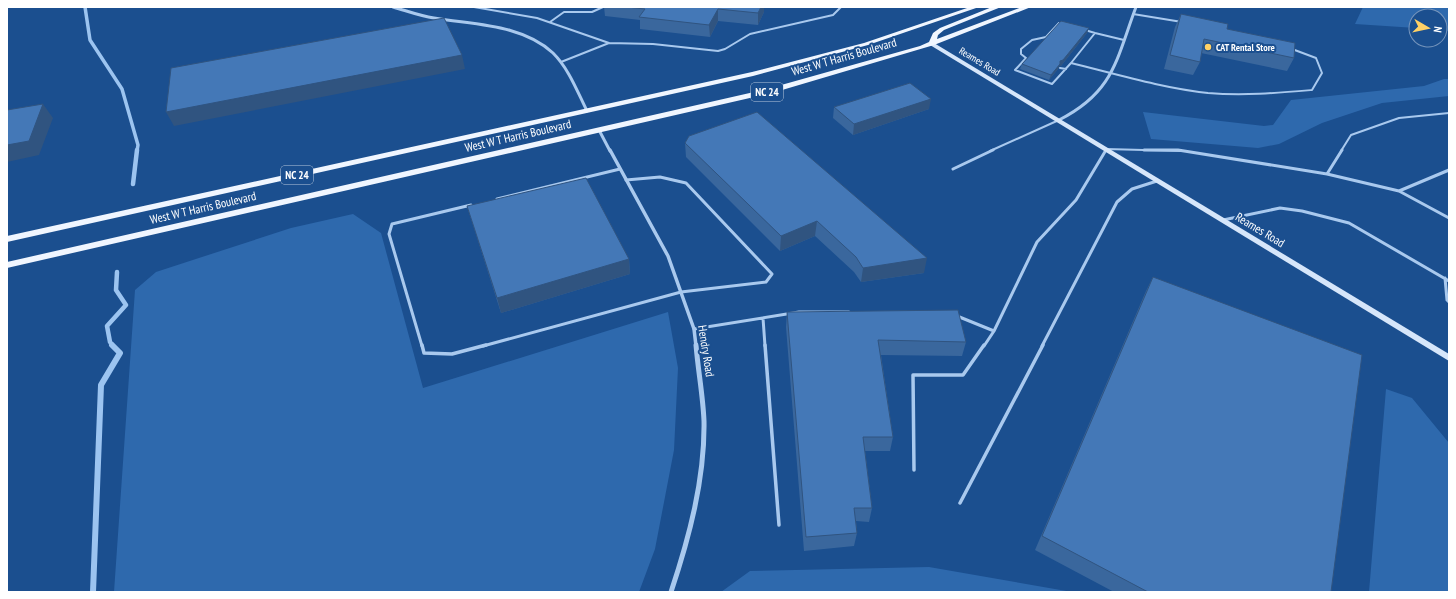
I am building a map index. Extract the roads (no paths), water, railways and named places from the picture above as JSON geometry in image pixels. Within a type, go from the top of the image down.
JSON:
[{"type":"main road","name":"West W T Harris Boulevard","points":[[7,239],[753,74],[830,54],[907,31],[976,7]]},
{"type":"main road","points":[[932,44],[935,34],[942,29],[998,7]]},
{"type":"main road","name":"West W T Harris Boulevard","points":[[7,265],[769,91],[850,69],[932,44],[1028,7]]},
{"type":"main road","name":"Reames Road","points":[[932,44],[1449,358]]},
{"type":"street","points":[[393,7],[425,16],[507,31],[524,36],[552,52],[561,62],[587,111]]},
{"type":"street","points":[[1059,120],[1077,113],[1102,90],[1111,72],[1136,7]]},
{"type":"street","name":"Hendry Road","points":[[599,130],[668,256],[694,329],[704,421],[701,468],[687,544],[671,592]]},
{"type":"lane","points":[[474,7],[537,18],[609,42],[652,44],[718,51],[725,49],[750,34],[833,14],[841,7]]},
{"type":"lane","points":[[498,11],[502,7]]},
{"type":"lane","points":[[550,22],[564,12],[592,12],[603,7]]},
{"type":"lane","points":[[1133,14],[1183,22]]},
{"type":"lane","points":[[1066,25],[1059,23],[1047,37],[1032,40],[1021,49],[1021,54],[1028,58],[1015,70],[1052,84],[1095,33]]},
{"type":"lane","points":[[1080,29],[1124,40]]},
{"type":"lane","points":[[1083,39],[1088,41]]},
{"type":"lane","points":[[561,62],[609,42]]},
{"type":"lane","points":[[1078,46],[1084,47]]},
{"type":"lane","points":[[1071,63],[1170,87],[1228,94],[1312,90],[1322,72],[1316,58],[1290,49]]},
{"type":"lane","points":[[1060,68],[1066,69]]},
{"type":"lane","points":[[1053,76],[1058,77]]},
{"type":"lane","points":[[1327,174],[1351,135],[1399,118],[1449,113]]},
{"type":"lane","points":[[953,169],[1059,120]]},
{"type":"lane","points":[[914,470],[913,375],[963,375],[994,331],[1037,242],[1076,200],[1106,149],[1178,150],[1327,174],[1399,191],[1449,218]]},
{"type":"lane","points":[[493,200],[620,169]]},
{"type":"lane","points":[[1399,191],[1449,170]]},
{"type":"lane","points":[[478,203],[392,224],[389,228],[389,234],[424,353],[452,354],[681,292],[766,282],[772,274],[686,183],[660,177],[626,180]]},
{"type":"lane","points":[[960,503],[1117,202],[1132,189],[1158,180]]},
{"type":"lane","points":[[1224,220],[1280,208],[1302,211],[1349,223],[1449,280]]},
{"type":"lane","points":[[1445,278],[1449,302]]},
{"type":"lane","points":[[694,329],[799,312],[854,312]]},
{"type":"lane","points":[[953,315],[994,331]]},
{"type":"lane","points":[[763,318],[780,525]]},
{"type":"waterway","points":[[85,7],[90,40],[122,89],[138,145],[137,151]]},
{"type":"waterway","points":[[133,184],[137,150]]},
{"type":"waterway","points":[[113,346],[110,342],[107,326],[126,305],[116,290],[117,272]]},
{"type":"waterway","points":[[93,592],[101,385],[120,353],[113,346]]},
{"type":"place","name":"CAT Rental Store","points":[[1208,47]]}]
